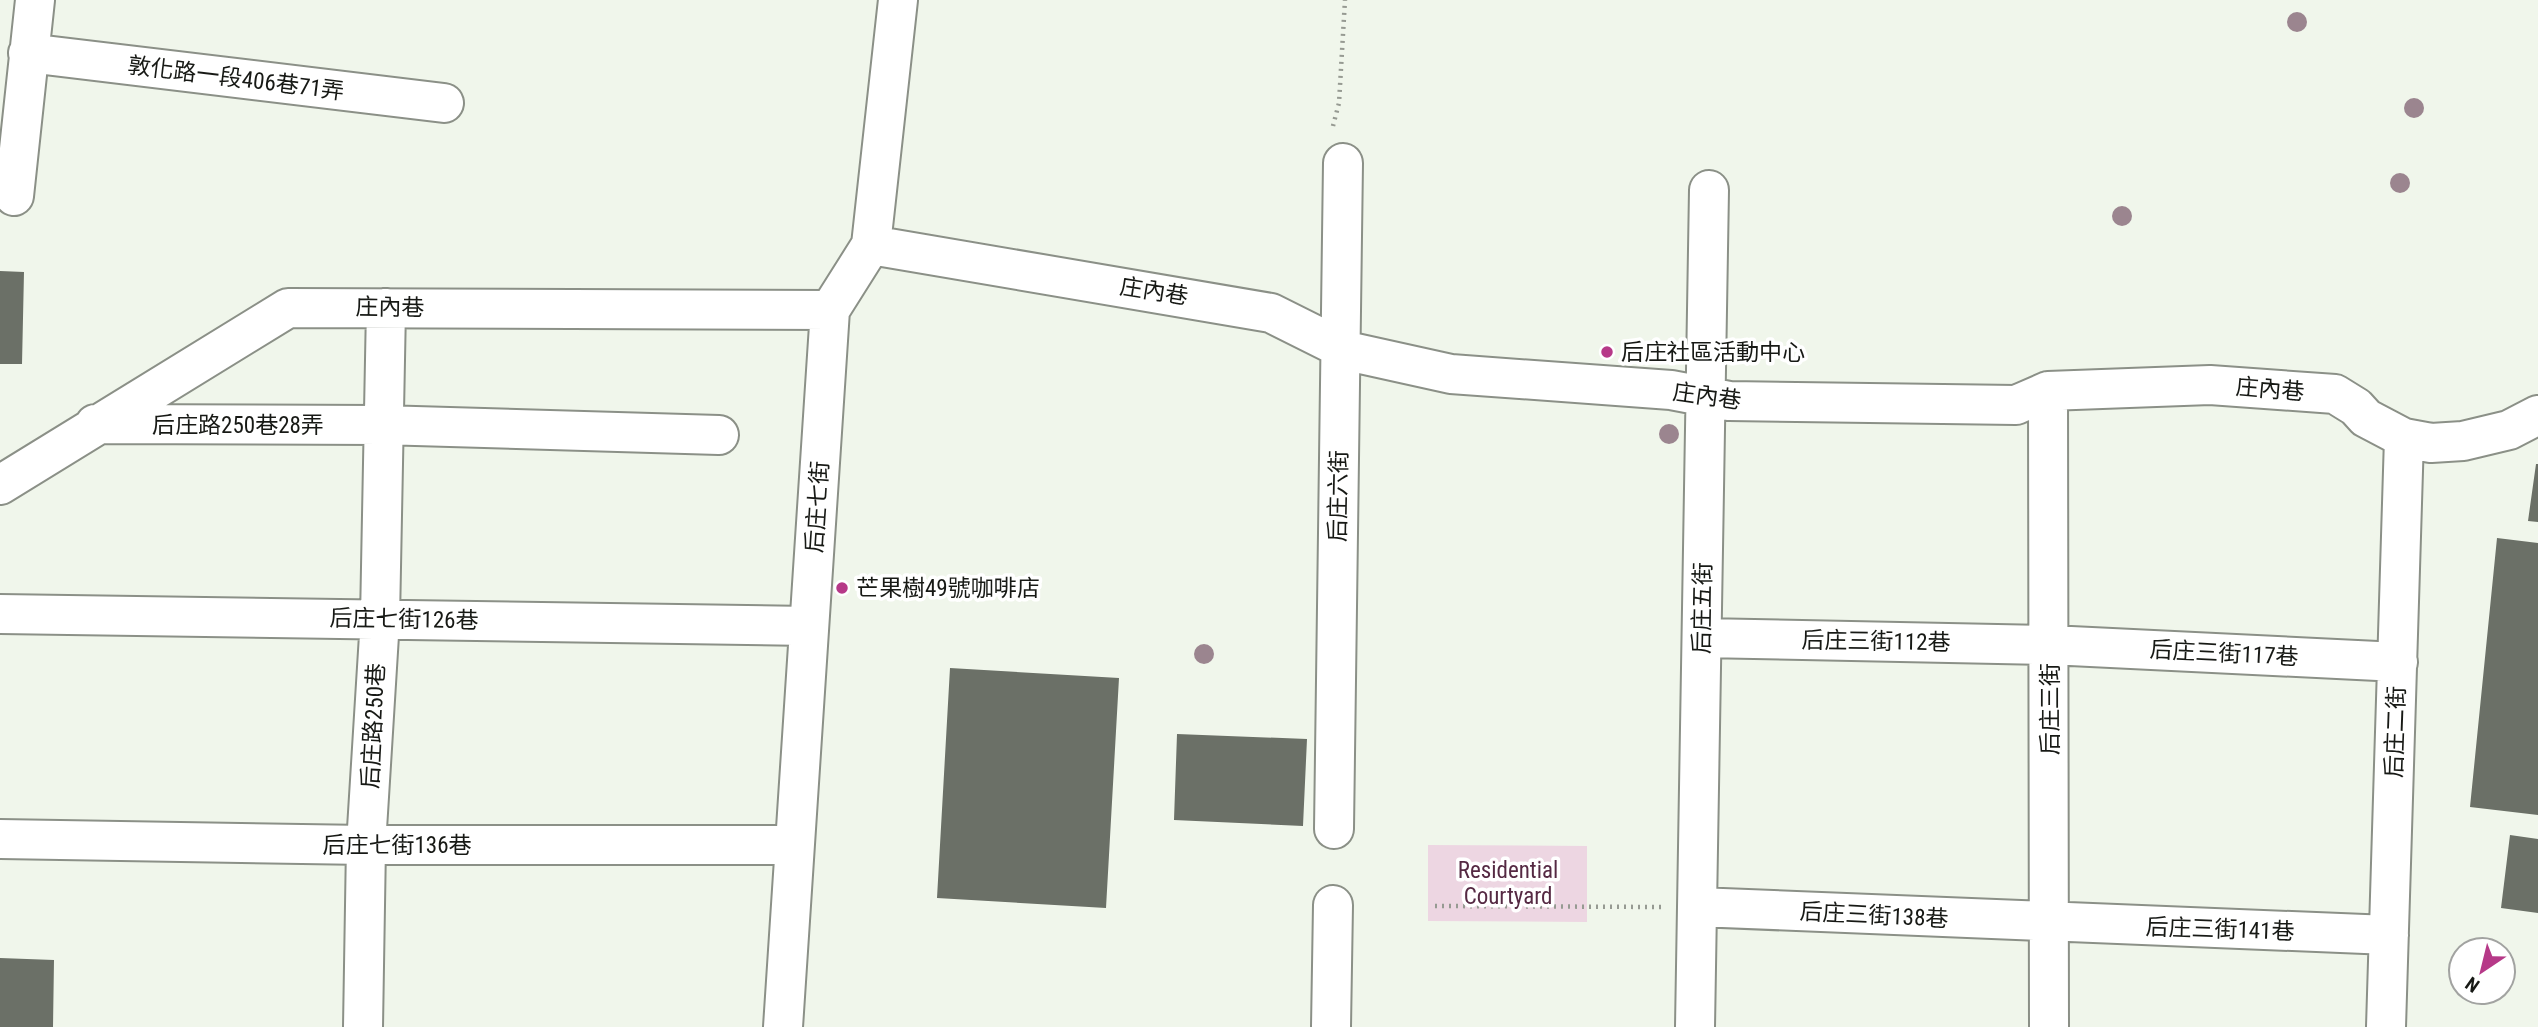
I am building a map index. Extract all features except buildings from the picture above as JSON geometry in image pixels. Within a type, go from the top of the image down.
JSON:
[{"type":"street","points":[[14,196],[34,0]]},
{"type":"street","name":"后庄七街","points":[[783,1027],[830,310],[871,245],[898,0]]},
{"type":"street","name":"敦化路一段406巷71弄","points":[[28,53],[444,103]]},
{"type":"street","name":"后庄六街","points":[[1334,830],[1343,163]]},
{"type":"street","name":"后庄五街","points":[[1695,1027],[1709,190]]},
{"type":"street","name":"庄內巷","points":[[871,245],[1271,313],[1340,348],[1451,374],[1671,390],[1730,401],[2016,405],[2048,391],[2210,385],[2334,394],[2356,407],[2366,418],[2404,438],[2431,443],[2463,440],[2509,430],[2538,415]]},
{"type":"street","name":"庄內巷","points":[[0,485],[95,424],[288,308],[830,310]]},
{"type":"street","name":"后庄路250巷","points":[[363,1027],[366,845],[380,619],[386,308]]},
{"type":"street","name":"后庄三街","points":[[2048,391],[2049,1027]]},
{"type":"street","name":"后庄路250巷28弄","points":[[95,424],[382,425]]},
{"type":"street","points":[[382,425],[719,435]]},
{"type":"street","name":"后庄二街","points":[[2386,1027],[2404,438]]},
{"type":"street","name":"后庄七街126巷","points":[[0,614],[809,626]]},
{"type":"street","name":"后庄三街112巷","points":[[1702,638],[2050,645]]},
{"type":"street","name":"后庄三街117巷","points":[[2050,645],[2398,662]]},
{"type":"street","name":"后庄七街136巷","points":[[0,839],[366,845],[794,845]]},
{"type":"street","points":[[1331,1027],[1334,905]]},
{"type":"street","name":"后庄三街138巷","points":[[1697,907],[2050,923]]},
{"type":"street","name":"后庄三街141巷","points":[[2050,923],[2389,935]]},
{"type":"path","points":[[1434,906],[1697,907]]},
{"type":"green space","name":"Residential Courtyard","points":[[1428,845],[1587,846],[1587,922],[1428,921]]},
{"type":"place","name":"后庄社區活動中心","points":[[1607,352]]},
{"type":"place","name":"芒果樹49號咖啡店","points":[[842,588]]}]
